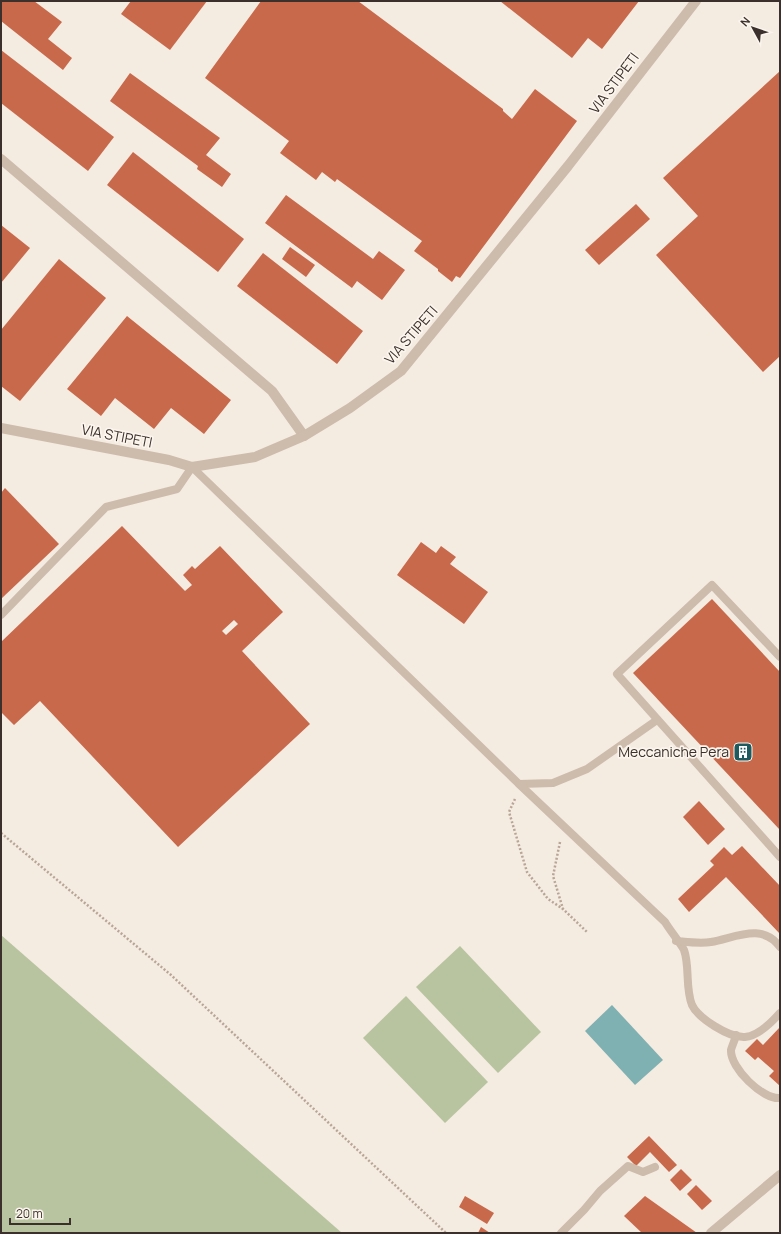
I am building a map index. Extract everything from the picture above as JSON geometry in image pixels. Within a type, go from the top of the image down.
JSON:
[{"type":"street","name":"VIA STIPETI","points":[[1,428],[169,460],[192,467],[255,457],[304,436],[350,408],[401,371],[568,166],[696,1]]},
{"type":"street","points":[[1,159],[272,391],[304,436]]},
{"type":"street","points":[[711,1233],[780,1175]]},
{"type":"lane","points":[[1,615],[106,507],[177,489],[192,467],[520,785],[665,922],[676,941],[684,950],[688,992],[696,1013],[708,1022],[736,1035],[745,1037],[758,1032],[780,1013]]},
{"type":"lane","points":[[780,656],[712,585],[618,674],[657,720],[780,856]]},
{"type":"lane","points":[[520,785],[553,783],[587,769],[657,720]]},
{"type":"lane","points":[[676,941],[711,942],[739,934],[762,934],[773,939],[780,947]]},
{"type":"lane","points":[[736,1035],[731,1051],[734,1062],[739,1070],[750,1083],[763,1093],[780,1098]]},
{"type":"lane","points":[[561,1233],[584,1210],[600,1191],[628,1166],[643,1172],[655,1167]]},
{"type":"path","points":[[520,785],[510,812],[527,872],[548,899],[563,909],[587,932]]},
{"type":"path","points":[[563,909],[553,876],[560,842],[566,828]]},
{"type":"path","points":[[1,833],[171,975],[446,1233]]},
{"type":"green space","points":[[1,935],[342,1233],[1,1233]]},
{"type":"green space","points":[[460,946],[541,1032],[498,1073],[416,987]]},
{"type":"green space","points":[[406,996],[488,1082],[445,1123],[363,1038]]},
{"type":"water","points":[[612,1005],[663,1060],[635,1085],[585,1031]]},
{"type":"building","points":[[1,1],[34,1],[62,22],[48,39],[72,58],[63,70],[1,21]]},
{"type":"building","points":[[131,1],[207,1],[170,50],[121,14]]},
{"type":"building","points":[[261,1],[358,1],[503,109],[503,111],[512,119],[535,89],[577,121],[460,278],[456,276],[452,282],[438,271],[438,269],[414,251],[422,241],[337,179],[335,182],[322,172],[316,180],[280,153],[289,141],[205,78]]},
{"type":"building","points":[[500,1],[639,1],[602,49],[588,38],[572,58]]},
{"type":"building","points":[[1,50],[114,137],[88,171],[1,103]]},
{"type":"building","points":[[780,71],[780,356],[763,372],[656,255],[698,216],[663,178]]},
{"type":"building","points":[[130,73],[220,138],[206,155],[231,174],[222,187],[197,169],[198,166],[110,101]]},
{"type":"building","points":[[133,152],[244,239],[218,272],[107,185]]},
{"type":"building","points":[[286,195],[373,259],[379,251],[405,270],[382,300],[357,281],[352,288],[265,223]]},
{"type":"building","points":[[636,204],[650,219],[599,265],[585,250]]},
{"type":"building","points":[[1,225],[30,248],[1,283]]},
{"type":"building","points":[[290,247],[315,265],[306,277],[282,259]]},
{"type":"building","points":[[263,253],[363,331],[337,364],[237,286]]},
{"type":"building","points":[[59,259],[106,298],[20,401],[1,386],[1,330]]},
{"type":"building","points":[[127,316],[231,400],[204,434],[171,408],[154,429],[115,398],[101,416],[67,389]]},
{"type":"building","points":[[5,488],[59,544],[1,599],[1,493]]},
{"type":"building","points":[[122,526],[185,591],[192,585],[183,575],[192,566],[195,569],[220,546],[283,612],[242,651],[310,724],[178,847],[40,701],[14,725],[1,712],[1,642]],"holes":[[[234,620],[238,624],[226,635],[222,631]]]},
{"type":"building","points":[[421,542],[436,553],[441,546],[456,557],[450,564],[488,592],[464,624],[397,575]]},
{"type":"building","name":"Meccaniche Pera","points":[[712,599],[780,672],[780,830],[633,673]]},
{"type":"building","points":[[699,801],[725,829],[708,845],[683,817]]},
{"type":"building","points":[[742,846],[780,886],[780,934],[726,877],[689,912],[678,899],[714,865],[710,861],[724,847],[732,855]]},
{"type":"building","points":[[780,1027],[780,1086],[769,1076],[774,1071],[758,1057],[755,1060],[745,1051],[757,1039],[763,1045]]},
{"type":"building","points":[[649,1136],[677,1165],[669,1172],[650,1152],[636,1166],[627,1157]]},
{"type":"building","points":[[681,1169],[692,1180],[680,1191],[670,1180]]},
{"type":"building","points":[[696,1185],[712,1201],[702,1210],[687,1194]]},
{"type":"building","points":[[465,1196],[494,1213],[487,1224],[459,1207]]},
{"type":"building","points":[[645,1196],[697,1233],[642,1233],[624,1216]]},
{"type":"building","points":[[481,1227],[490,1233],[478,1233]]},
{"type":"place","name":"Meccaniche Pera","points":[[743,752]]}]
